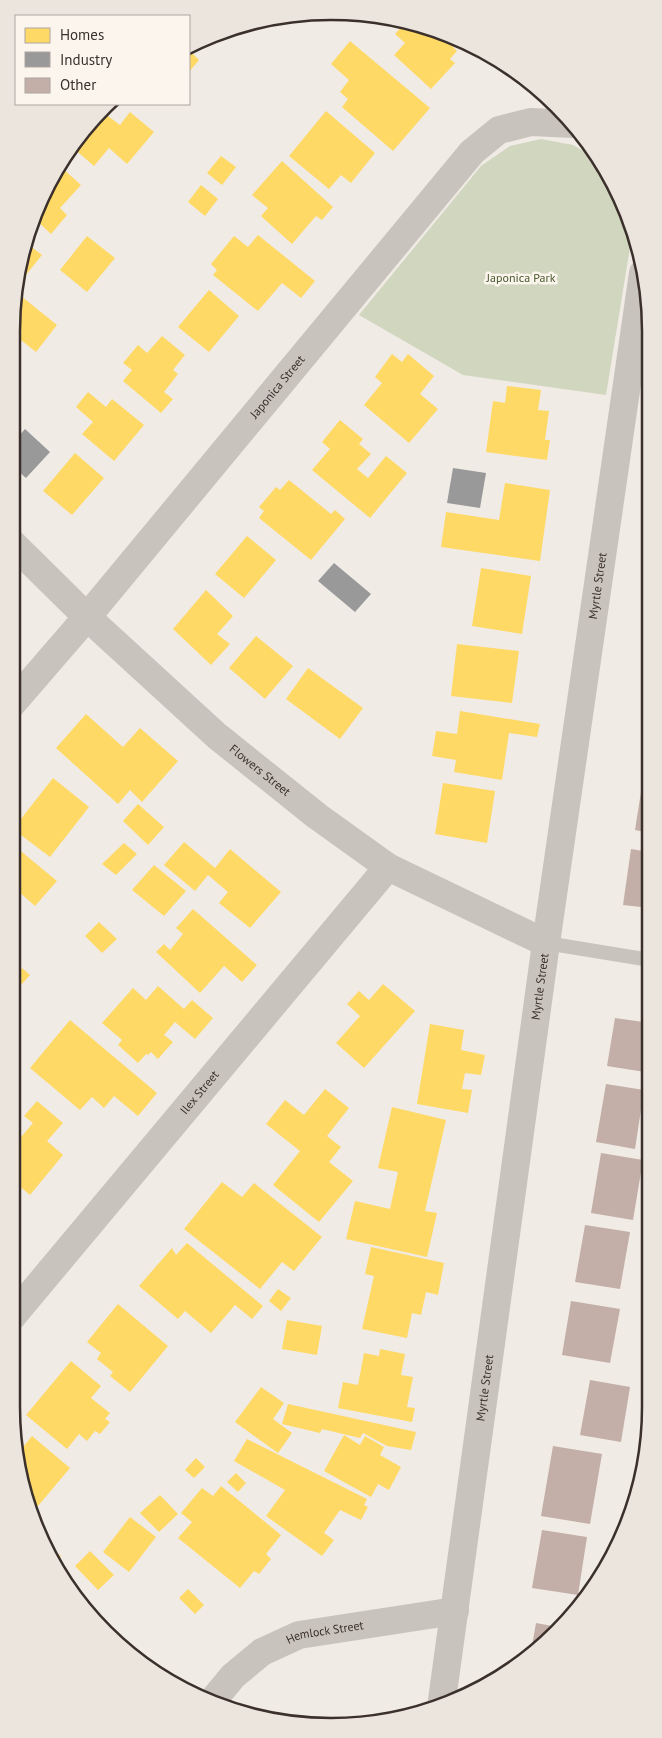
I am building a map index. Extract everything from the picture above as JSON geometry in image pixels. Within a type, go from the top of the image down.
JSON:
[{"type":"street","name":"Japonica Street","points":[[20,695],[87,617],[472,152],[499,130],[531,122],[563,123]]},
{"type":"street","name":"Myrtle Street","points":[[442,1697],[546,943],[640,296]]},
{"type":"street","name":"Flowers Street","points":[[20,551],[87,617],[217,736],[318,816],[388,867],[546,943]]},
{"type":"street","name":"Ilex Street","points":[[20,1307],[388,867]]},
{"type":"street","name":"Hemlock Street","points":[[216,1696],[233,1676],[262,1652],[299,1636],[455,1611]]},
{"type":"lane","points":[[546,943],[642,959]]},
{"type":"green space","name":"Japonica Park","points":[[541,139],[573,145],[586,153],[610,193],[618,212],[630,248],[606,395],[463,375],[359,315],[481,166],[510,146]]},
{"type":"building: Homes","points":[[400,28],[454,46],[453,47],[457,51],[450,59],[455,63],[431,89],[394,55],[405,43],[395,34]]},
{"type":"building: Homes","points":[[350,41],[430,108],[393,151],[342,107],[348,99],[340,92],[349,80],[331,64]]},
{"type":"building: Homes","points":[[192,53],[199,60],[190,71],[190,54]]},
{"type":"building: Homes","points":[[326,111],[375,153],[351,183],[341,175],[329,189],[289,156]]},
{"type":"building: Homes","points":[[130,112],[154,132],[127,164],[109,148],[94,166],[77,151],[107,115],[120,125]]},
{"type":"building: Homes","points":[[221,156],[236,167],[222,185],[207,173]]},
{"type":"building: Homes","points":[[282,161],[333,207],[322,220],[316,216],[292,244],[261,216],[268,208],[252,195]]},
{"type":"building: Homes","points":[[65,170],[81,185],[60,208],[67,215],[51,234],[40,224],[52,193]]},
{"type":"building: Homes","points":[[201,185],[218,199],[205,216],[188,202]]},
{"type":"building: Homes","points":[[258,235],[315,281],[301,298],[282,283],[258,311],[213,275],[217,270],[211,264],[234,236],[248,247]]},
{"type":"building: Homes","points":[[87,236],[115,258],[87,292],[60,270]]},
{"type":"building: Homes","points":[[32,247],[42,255],[25,276]]},
{"type":"building: Homes","points":[[209,290],[239,316],[209,352],[178,327]]},
{"type":"building: Homes","points":[[22,297],[57,325],[36,352],[20,339]]},
{"type":"building: Homes","points":[[162,336],[185,355],[173,370],[178,374],[164,392],[173,399],[161,413],[123,381],[132,370],[123,363],[138,345],[147,353]]},
{"type":"building: Homes","points":[[392,354],[402,362],[408,354],[434,376],[420,394],[438,409],[409,443],[364,405],[382,383],[375,377]]},
{"type":"building: Homes","points":[[507,386],[541,390],[538,410],[549,411],[545,440],[550,440],[547,460],[486,452],[493,401],[505,403]]},
{"type":"building: Homes","points":[[88,392],[106,407],[112,399],[144,425],[114,461],[82,434],[93,422],[76,407]]},
{"type":"building: Homes","points":[[340,420],[363,439],[359,444],[371,454],[357,469],[368,478],[386,456],[407,473],[370,518],[312,470],[330,449],[322,442]]},
{"type":"building: Homes","points":[[75,453],[104,478],[72,515],[43,491]]},
{"type":"building: Homes","points":[[289,480],[331,514],[335,510],[345,519],[311,560],[259,518],[264,511],[259,507],[276,487],[280,490]]},
{"type":"building: Homes","points":[[505,483],[550,490],[540,561],[441,547],[446,512],[499,520]]},
{"type":"building: Homes","points":[[247,536],[276,560],[244,598],[215,574]]},
{"type":"building: Homes","points":[[481,568],[531,576],[522,634],[472,626]]},
{"type":"building: Homes","points":[[206,590],[233,616],[217,634],[230,644],[211,665],[173,629]]},
{"type":"building: Homes","points":[[256,636],[293,666],[265,699],[229,668]]},
{"type":"building: Homes","points":[[457,644],[519,651],[512,703],[451,696]]},
{"type":"building: Homes","points":[[308,668],[363,708],[340,739],[286,699]]},
{"type":"building: Homes","points":[[460,711],[540,724],[537,737],[509,733],[502,780],[454,772],[456,760],[432,756],[436,731],[457,734]]},
{"type":"building: Homes","points":[[86,714],[123,747],[140,728],[178,761],[142,802],[130,790],[118,804],[56,748]]},
{"type":"building: Homes","points":[[53,778],[89,807],[50,857],[20,834],[20,820]]},
{"type":"building: Homes","points":[[443,783],[495,791],[487,843],[435,834]]},
{"type":"building: Homes","points":[[138,804],[164,827],[148,845],[123,821]]},
{"type":"building: Homes","points":[[184,842],[215,868],[230,849],[281,892],[250,928],[219,903],[228,892],[208,875],[195,891],[164,865]]},
{"type":"building: Homes","points":[[124,843],[137,854],[116,875],[102,864]]},
{"type":"building: Homes","points":[[20,850],[57,881],[35,906],[20,893]]},
{"type":"building: Homes","points":[[154,865],[186,891],[164,916],[132,890]]},
{"type":"building: Homes","points":[[193,909],[257,965],[242,982],[224,966],[200,993],[156,952],[164,944],[170,950],[183,934],[176,928]]},
{"type":"building: Homes","points":[[99,922],[117,939],[102,953],[85,936]]},
{"type":"building: Homes","points":[[22,968],[30,975],[22,984],[20,982],[20,970]]},
{"type":"building: Homes","points":[[383,984],[415,1011],[364,1068],[336,1043],[360,1016],[347,1004],[359,991],[369,1000]]},
{"type":"building: Homes","points":[[158,986],[184,1009],[192,1000],[213,1018],[195,1039],[175,1022],[164,1035],[173,1042],[158,1059],[151,1052],[148,1055],[146,1054],[138,1063],[118,1045],[122,1040],[102,1023],[133,988],[146,1000]]},
{"type":"building: Homes","points":[[70,1020],[157,1093],[138,1116],[114,1096],[104,1108],[92,1097],[80,1110],[30,1068]]},
{"type":"building: Homes","points":[[430,1024],[464,1030],[461,1050],[485,1055],[481,1075],[465,1073],[462,1089],[472,1090],[468,1113],[417,1104]]},
{"type":"building: Homes","points":[[325,1089],[349,1108],[327,1136],[341,1147],[329,1162],[353,1181],[319,1222],[273,1185],[300,1151],[266,1124],[285,1100],[304,1115]]},
{"type":"building: Homes","points":[[37,1101],[63,1123],[47,1141],[63,1155],[30,1195],[20,1187],[20,1138],[33,1123],[24,1116]]},
{"type":"building: Homes","points":[[392,1107],[446,1120],[425,1211],[437,1213],[427,1257],[346,1239],[355,1201],[390,1209],[398,1172],[378,1168]]},
{"type":"building: Homes","points":[[222,1182],[242,1197],[254,1183],[322,1237],[294,1271],[282,1262],[260,1289],[184,1229]]},
{"type":"building: Homes","points":[[187,1243],[263,1306],[252,1319],[235,1305],[211,1333],[185,1311],[178,1319],[139,1286],[172,1248],[176,1255]]},
{"type":"building: Homes","points":[[371,1247],[444,1263],[438,1295],[426,1292],[421,1315],[412,1313],[407,1338],[362,1329],[374,1276],[365,1274]]},
{"type":"building: Homes","points":[[278,1289],[291,1298],[281,1311],[269,1301]]},
{"type":"building: Homes","points":[[118,1304],[168,1346],[130,1392],[110,1376],[113,1372],[97,1359],[101,1353],[87,1342]]},
{"type":"building: Homes","points":[[287,1320],[322,1326],[317,1355],[282,1349]]},
{"type":"building: Homes","points":[[380,1349],[405,1354],[401,1375],[413,1377],[407,1407],[415,1408],[412,1422],[338,1408],[343,1382],[358,1385],[364,1353],[379,1356]]},
{"type":"building: Homes","points":[[71,1361],[101,1386],[91,1398],[110,1413],[105,1419],[110,1422],[100,1434],[95,1431],[87,1441],[79,1434],[67,1449],[26,1415]]},
{"type":"building: Homes","points":[[261,1387],[284,1403],[273,1419],[292,1433],[278,1453],[235,1422]]},
{"type":"building: Homes","points":[[288,1404],[416,1432],[411,1450],[387,1446],[363,1433],[360,1438],[322,1429],[320,1433],[282,1424]]},
{"type":"building: Homes","points":[[344,1435],[360,1445],[365,1436],[384,1447],[380,1455],[401,1467],[389,1490],[378,1484],[371,1497],[324,1471]]},
{"type":"building: Homes","points":[[32,1436],[70,1468],[38,1506],[26,1468],[23,1447]]},
{"type":"building: Homes","points":[[247,1439],[367,1499],[364,1505],[368,1507],[361,1520],[340,1510],[324,1533],[334,1540],[322,1556],[266,1516],[285,1490],[234,1461]]},
{"type":"building: Homes","points":[[196,1458],[205,1467],[194,1478],[185,1470]]},
{"type":"building: Homes","points":[[236,1473],[246,1483],[238,1492],[227,1482]]},
{"type":"building: Homes","points":[[221,1486],[281,1535],[266,1554],[271,1559],[259,1574],[254,1571],[240,1588],[178,1538],[192,1522],[181,1513],[202,1488],[213,1496]]},
{"type":"building: Homes","points":[[160,1495],[178,1514],[159,1532],[140,1513]]},
{"type":"building: Homes","points":[[130,1517],[156,1537],[129,1572],[103,1552]]},
{"type":"building: Homes","points":[[90,1551],[114,1575],[98,1590],[75,1566]]},
{"type":"building: Homes","points":[[188,1589],[204,1605],[195,1614],[179,1598]]},
{"type":"building: Industry","points":[[25,429],[50,452],[26,478],[20,473],[20,435]]},
{"type":"building: Industry","points":[[453,468],[486,473],[480,508],[447,503]]},
{"type":"building: Industry","points":[[334,563],[371,594],[355,612],[318,581]]},
{"type":"building: Other","points":[[642,786],[642,832],[635,830]]},
{"type":"building: Other","points":[[631,849],[642,851],[642,907],[623,905]]},
{"type":"building: Other","points":[[615,1018],[642,1022],[642,1072],[607,1066]]},
{"type":"building: Other","points":[[606,1084],[642,1090],[642,1103],[635,1149],[596,1142]]},
{"type":"building: Other","points":[[601,1153],[642,1160],[633,1220],[591,1213]]},
{"type":"building: Other","points":[[585,1225],[630,1232],[620,1289],[575,1282]]},
{"type":"building: Other","points":[[571,1301],[620,1309],[610,1363],[562,1355]]},
{"type":"building: Other","points":[[590,1380],[630,1387],[621,1442],[580,1435]]},
{"type":"building: Other","points":[[553,1446],[602,1454],[590,1524],[541,1516]]},
{"type":"building: Other","points":[[542,1530],[587,1537],[578,1595],[532,1588]]},
{"type":"building: Other","points":[[536,1623],[552,1626],[536,1641],[532,1644]]}]
